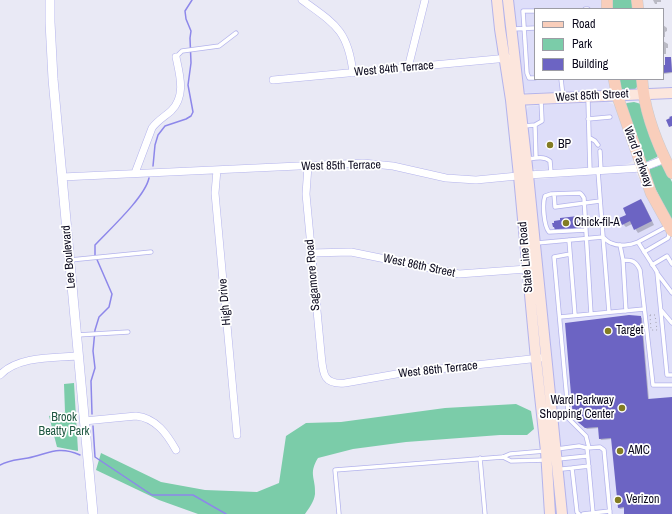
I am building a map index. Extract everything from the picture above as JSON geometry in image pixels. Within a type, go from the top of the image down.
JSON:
[{"type":"main road","name":"State Line Road","points":[[497,0],[510,58],[524,175],[536,243],[546,357],[551,455],[550,514]]},
{"type":"main road","name":"State Line Road","points":[[508,0],[511,29],[510,58]]},
{"type":"main road","name":"Ward Parkway","points":[[614,80],[616,95],[651,193],[672,229]]},
{"type":"main road","name":"Ward Parkway","points":[[642,80],[645,105],[665,159],[672,173]]},
{"type":"main road","name":"West 85th Street","points":[[515,100],[672,93]]},
{"type":"main road","name":"State Line Road","points":[[515,100],[531,159],[524,175],[527,269],[536,359],[562,514]]},
{"type":"street","name":"Lee Boulevard","points":[[50,0],[51,48],[93,514]]},
{"type":"street","points":[[302,0],[332,22],[340,31],[346,40],[350,52],[353,73]]},
{"type":"street","points":[[408,68],[425,0]]},
{"type":"street","points":[[135,173],[152,128],[170,112],[181,96],[176,57]]},
{"type":"street","name":"West 84th Terrace","points":[[273,80],[510,58]]},
{"type":"street","name":"West 85th Terrace","points":[[62,177],[376,164],[459,180],[476,180],[524,175],[642,168],[665,159]]},
{"type":"street","name":"Sagamore Road","points":[[308,166],[306,194],[311,253],[323,370],[324,375],[330,382]]},
{"type":"street","name":"High Drive","points":[[217,170],[215,193],[237,435]]},
{"type":"street","name":"West 86th Street","points":[[311,253],[351,252],[459,274],[527,269]]},
{"type":"street","points":[[0,375],[9,367],[17,363],[78,356]]},
{"type":"street","name":"West 86th Terrace","points":[[330,382],[336,384],[413,372],[546,357]]},
{"type":"street","points":[[84,420],[136,416],[144,417],[152,421],[164,432],[176,450]]},
{"type":"lane","points":[[534,11],[523,11],[527,73],[529,78],[534,78]]},
{"type":"lane","points":[[511,29],[534,28]]},
{"type":"lane","points":[[176,57],[182,51],[219,46],[236,33]]},
{"type":"lane","points":[[561,80],[563,98]]},
{"type":"lane","points":[[588,96],[590,172]]},
{"type":"lane","points":[[523,126],[535,125],[542,121],[541,99]]},
{"type":"lane","points":[[588,119],[610,117]]},
{"type":"lane","points":[[535,125],[531,159],[548,159],[550,161],[551,174]]},
{"type":"lane","points":[[590,138],[595,141],[597,145]]},
{"type":"lane","points":[[599,152],[600,202],[609,312]]},
{"type":"lane","points":[[586,230],[552,233],[547,230],[543,201],[545,196],[554,194],[580,193],[582,195],[584,204],[586,230],[586,239],[592,314]]},
{"type":"lane","points":[[554,194],[555,207],[600,202]]},
{"type":"lane","points":[[536,243],[603,237],[611,244],[633,244],[664,228],[672,229],[668,238],[644,252]]},
{"type":"lane","points":[[569,240],[575,315]]},
{"type":"lane","points":[[638,242],[672,293]]},
{"type":"lane","points":[[620,245],[623,260],[626,310]]},
{"type":"lane","points":[[69,260],[151,252]]},
{"type":"lane","points":[[570,254],[554,257],[569,419],[586,436],[593,513]]},
{"type":"lane","points":[[652,265],[667,256],[672,264]]},
{"type":"lane","points":[[623,260],[633,260],[637,263],[640,270],[653,385],[672,385]]},
{"type":"lane","points":[[657,272],[667,375],[672,375]]},
{"type":"lane","points":[[560,316],[644,309]]},
{"type":"lane","points":[[660,309],[672,323]]},
{"type":"lane","points":[[76,335],[128,332]]},
{"type":"lane","points":[[503,457],[511,462],[551,455],[579,446],[600,448],[604,450],[610,513],[583,514]]},
{"type":"lane","points":[[339,514],[335,470],[503,457],[510,454],[587,456]]},
{"type":"lane","points":[[480,458],[485,514]]},
{"type":"lane","points":[[562,469],[589,466]]},
{"type":"lane","points":[[572,468],[577,512],[579,514]]},
{"type":"path","points":[[650,315],[655,315],[657,330],[651,330],[650,315]]},
{"type":"shaded area","points":[[513,0],[602,0],[602,8],[534,8],[534,80],[610,80],[611,89],[528,93],[524,92],[522,88]]},
{"type":"shaded area","points":[[607,102],[613,104],[615,107],[633,156],[633,160],[630,163],[620,167],[537,170],[532,168],[525,114],[528,107]]},
{"type":"shaded area","name":"Ward Parkway Shopping Center","points":[[635,171],[672,240],[672,514],[564,514],[529,180]]},
{"type":"green space","points":[[611,0],[633,0],[633,8],[611,8]]},
{"type":"green space","points":[[617,80],[638,80],[638,86],[635,89],[620,89]]},
{"type":"green space","points":[[634,102],[641,104],[658,154],[657,157],[646,162],[624,105]]},
{"type":"green space","points":[[661,165],[664,166],[672,182],[672,221],[649,176],[650,169]]},
{"type":"green space","name":"Brook Beatty Park","points":[[74,383],[78,451],[57,447],[49,416],[65,412],[64,384]]},
{"type":"green space","points":[[516,404],[531,411],[534,429],[527,435],[500,435],[406,442],[353,449],[318,458],[313,468],[315,494],[311,505],[305,514],[198,514],[159,500],[96,470],[101,453],[161,482],[205,490],[257,492],[279,483],[286,436],[306,423],[341,422],[445,408]]},
{"type":"building","points":[[665,57],[671,57],[672,72],[664,73]]},
{"type":"building","points":[[672,116],[672,126],[669,127],[666,120]]},
{"type":"building","points":[[641,199],[652,221],[634,230],[630,221],[622,225],[619,218],[626,215],[623,208]]},
{"type":"building","name":"Chick-fil-A","points":[[578,216],[579,229],[555,230],[553,227],[552,223],[560,220],[560,218]]},
{"type":"building","name":"Ward Parkway Shopping Center","points":[[629,315],[641,316],[648,399],[672,397],[672,514],[624,514],[624,507],[618,508],[611,438],[599,439],[598,427],[585,428],[573,418],[565,323]]},
{"type":"waterway","points":[[153,166],[155,145],[158,135],[165,126],[186,119],[191,116],[193,112],[188,85],[191,63],[191,31],[186,19],[185,11],[192,0]]},
{"type":"waterway","points":[[92,414],[91,381],[95,368],[93,351],[95,330],[99,317],[109,307],[112,294],[95,255],[95,245],[118,222],[134,203],[146,186],[149,178]]},
{"type":"waterway","points":[[93,426],[95,457],[152,495],[193,495],[226,514]]},
{"type":"waterway","points":[[0,465],[10,461],[59,450],[80,455]]},
{"type":"place","name":"BP","points":[[550,145]]},
{"type":"place","name":"Chick-fil-A","points":[[566,223]]},
{"type":"place","name":"Target","points":[[608,331]]},
{"type":"place","name":"Ward Parkway Shopping Center","points":[[622,408]]},
{"type":"place","name":"AMC","points":[[620,451]]},
{"type":"place","name":"Verizon","points":[[618,500]]}]
